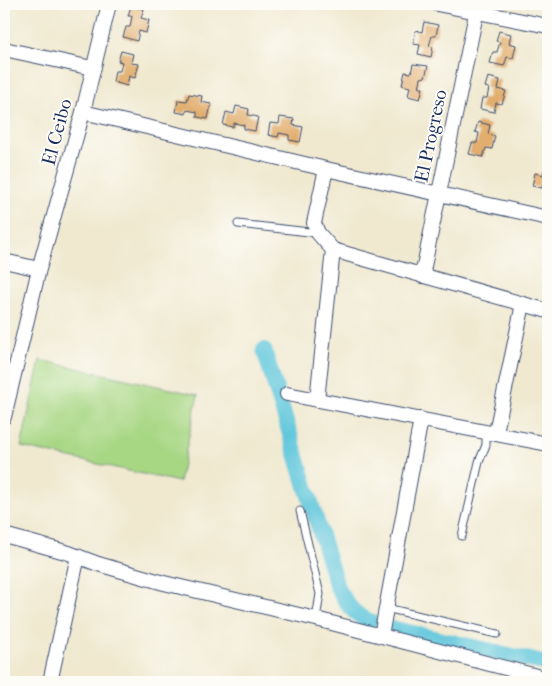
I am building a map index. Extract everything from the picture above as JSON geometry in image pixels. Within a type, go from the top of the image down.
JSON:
[{"type":"street","name":"El Ceibo","points":[[4,417],[39,269],[83,112],[92,68],[109,4]]},
{"type":"street","points":[[437,4],[477,8],[548,26]]},
{"type":"street","name":"El Progreso","points":[[422,276],[477,8]]},
{"type":"street","points":[[4,48],[92,68]]},
{"type":"street","points":[[83,112],[326,169],[548,218]]},
{"type":"street","points":[[326,169],[314,223],[318,233],[333,250],[548,311]]},
{"type":"street","points":[[317,400],[333,250]]},
{"type":"street","points":[[4,261],[39,269]]},
{"type":"street","points":[[491,432],[522,304]]},
{"type":"street","points":[[287,394],[548,444]]},
{"type":"street","points":[[380,636],[421,420]]},
{"type":"street","points":[[4,535],[164,583],[316,619],[548,679]]},
{"type":"street","points":[[50,682],[78,556]]},
{"type":"lane","points":[[238,224],[318,233]]},
{"type":"lane","points":[[462,536],[479,462],[491,432]]},
{"type":"lane","points":[[300,511],[320,594],[316,619]]},
{"type":"lane","points":[[386,608],[497,634]]},
{"type":"green space","points":[[40,360],[198,395],[179,482],[21,447]]},
{"type":"building","points":[[131,6],[144,9],[141,18],[149,20],[146,33],[139,31],[137,41],[123,37],[126,27],[130,27],[132,16],[128,16]]},
{"type":"building","points":[[424,22],[438,25],[436,36],[432,36],[429,46],[433,47],[431,57],[418,54],[420,45],[413,44],[416,30],[422,32]]},
{"type":"building","points":[[499,31],[511,34],[509,43],[516,45],[513,58],[507,57],[504,66],[490,63],[493,52],[497,52],[500,42],[496,41]]},
{"type":"building","points":[[121,51],[133,54],[131,63],[139,64],[135,78],[129,76],[127,86],[113,82],[115,71],[120,71],[122,62],[118,61]]},
{"type":"building","points":[[413,64],[428,66],[425,77],[421,78],[419,88],[423,88],[420,99],[408,96],[410,87],[402,85],[405,72],[411,73]]},
{"type":"building","points":[[488,77],[500,80],[498,89],[506,91],[502,104],[496,103],[494,112],[480,109],[482,98],[487,98],[489,88],[485,87]]},
{"type":"building","points":[[189,94],[202,96],[201,102],[211,104],[208,119],[197,117],[197,112],[187,110],[186,114],[176,112],[178,100],[187,101]]},
{"type":"building","points":[[236,106],[249,109],[248,115],[258,117],[255,131],[244,129],[244,125],[234,123],[233,127],[223,125],[226,112],[234,114]]},
{"type":"building","points":[[280,117],[294,119],[293,125],[303,127],[300,142],[289,140],[289,135],[279,133],[278,137],[268,135],[270,123],[279,124]]},
{"type":"building","points":[[478,122],[490,125],[488,134],[495,136],[492,149],[486,148],[483,157],[469,154],[472,143],[477,143],[479,133],[475,132]]},
{"type":"building","points":[[545,167],[548,168],[548,185],[543,184],[542,188],[532,186],[535,173],[543,175]]},
{"type":"waterway","points":[[264,350],[337,587],[350,608],[370,621]]},
{"type":"waterway","points":[[395,629],[548,664]]}]
